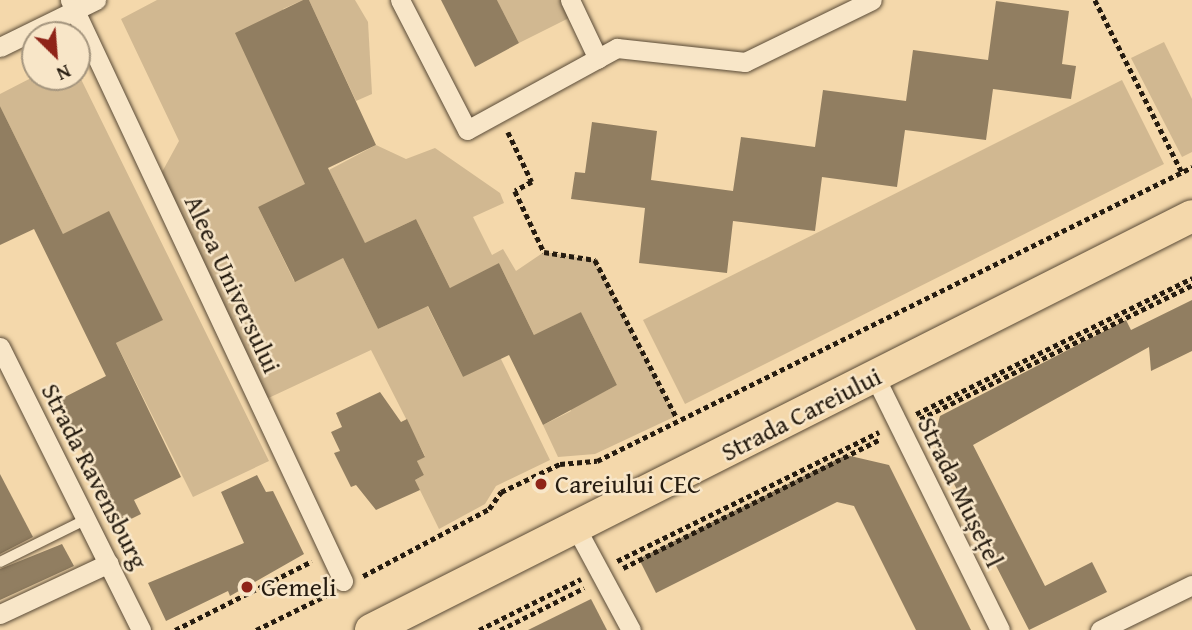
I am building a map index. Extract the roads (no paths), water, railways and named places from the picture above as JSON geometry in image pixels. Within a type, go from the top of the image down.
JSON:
[{"type":"main road","name":"Strada Careiului","points":[[371,630],[1192,216]]},
{"type":"street","points":[[0,47],[72,5],[96,0]]},
{"type":"street","points":[[400,0],[467,130],[617,48],[745,62],[872,0]]},
{"type":"street","points":[[570,0],[598,59]]},
{"type":"street","name":"Aleea Universului","points":[[72,5],[345,584]]},
{"type":"street","name":"Strada Ravensburg","points":[[0,347],[89,518],[141,630]]},
{"type":"street","name":"Strada Mușețel","points":[[875,377],[1000,630]]},
{"type":"street","points":[[575,526],[631,630]]},
{"type":"street","points":[[0,614],[109,563]]},
{"type":"street","points":[[1100,630],[1192,585]]},
{"type":"lane","points":[[0,562],[89,518]]},
{"type":"place","name":"Careiului CEC","points":[[541,484]]},
{"type":"place","name":"Gemeli","points":[[247,587]]}]
